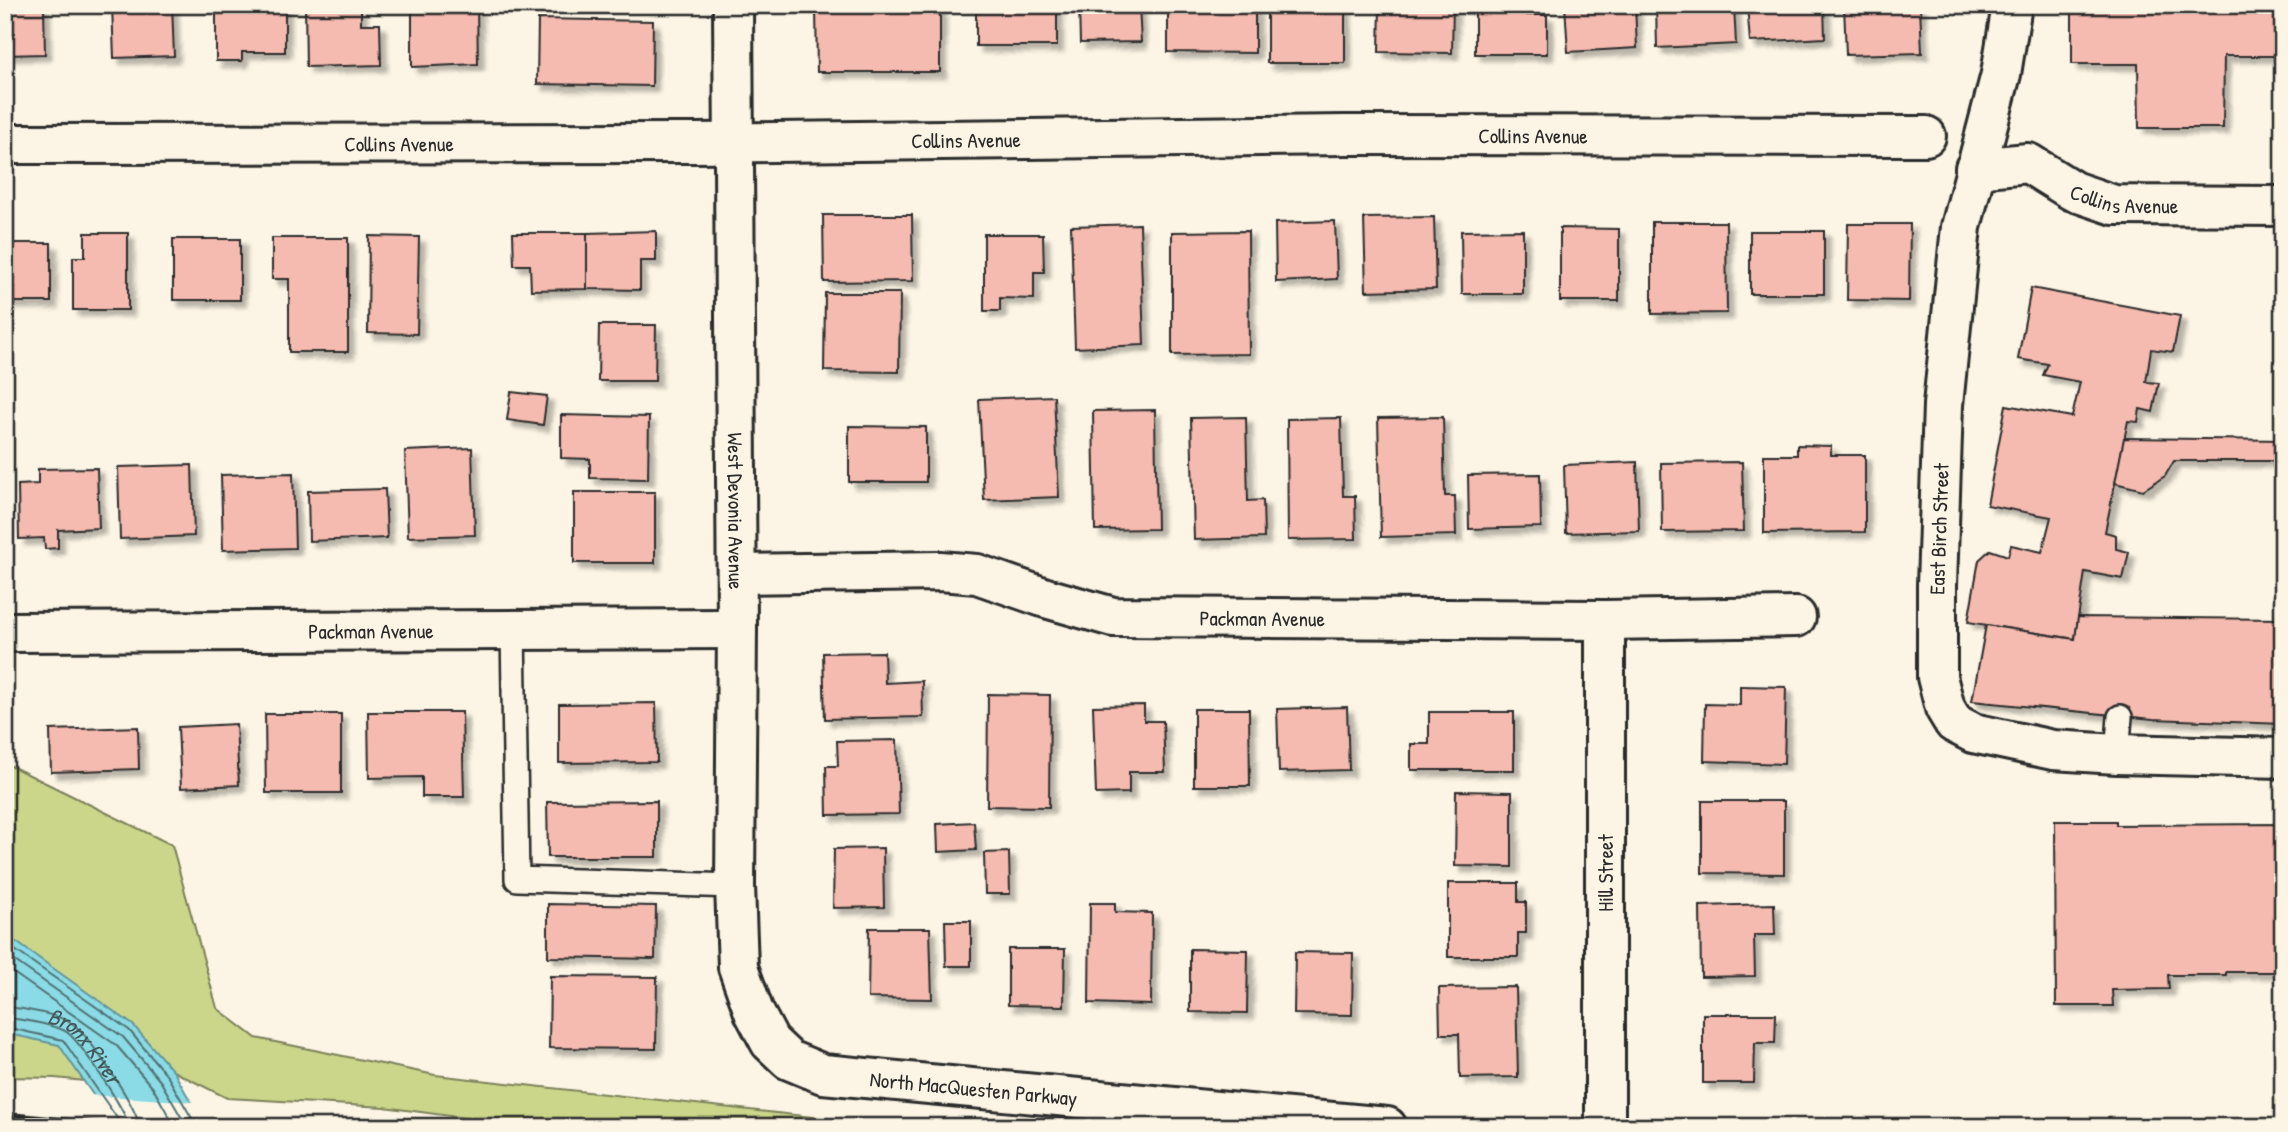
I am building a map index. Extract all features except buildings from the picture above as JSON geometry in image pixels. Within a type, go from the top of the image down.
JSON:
[{"type":"street","name":"West Devonia Avenue","points":[[733,5],[737,574],[735,886],[738,967],[754,1012]]},
{"type":"street","name":"East Birch Street","points":[[2012,5],[2001,74],[1961,227],[1943,405],[1937,677],[1945,708],[1954,723],[1973,733],[2053,750],[2283,758]]},
{"type":"street","name":"Collins Avenue","points":[[5,144],[734,143],[1346,135],[1926,136]]},
{"type":"street","name":"Collins Avenue","points":[[1975,168],[2028,163],[2073,191],[2114,205],[2283,206]]},
{"type":"street","name":"Packman Avenue","points":[[737,574],[940,570],[977,574],[1113,617],[1605,620],[1796,617]]},
{"type":"street","name":"Hill Street","points":[[1605,620],[1605,1127]]},
{"type":"street","name":"Packman Avenue","points":[[5,632],[737,629]]},
{"type":"street","name":"North MacQuesten Parkway","points":[[754,1012],[770,1042],[789,1060],[823,1073],[1387,1127]]},
{"type":"lane","points":[[513,629],[517,880],[735,886]]},
{"type":"lane","points":[[2117,754],[2120,717]]},
{"type":"green space","points":[[5,763],[172,845],[217,1008],[256,1038],[435,1075],[903,1127],[531,1127],[384,1107],[227,1098],[173,1071],[78,1071],[85,1081],[5,1077]]},
{"type":"water","name":"Bronx River","points":[[5,934],[133,1025],[174,1072],[205,1127],[115,1127],[59,1045],[5,1033]]},
{"type":"pier","points":[[90,1095],[194,1102],[208,1127],[111,1127]]},
{"type":"railway","points":[[5,1114],[135,1127]]}]
